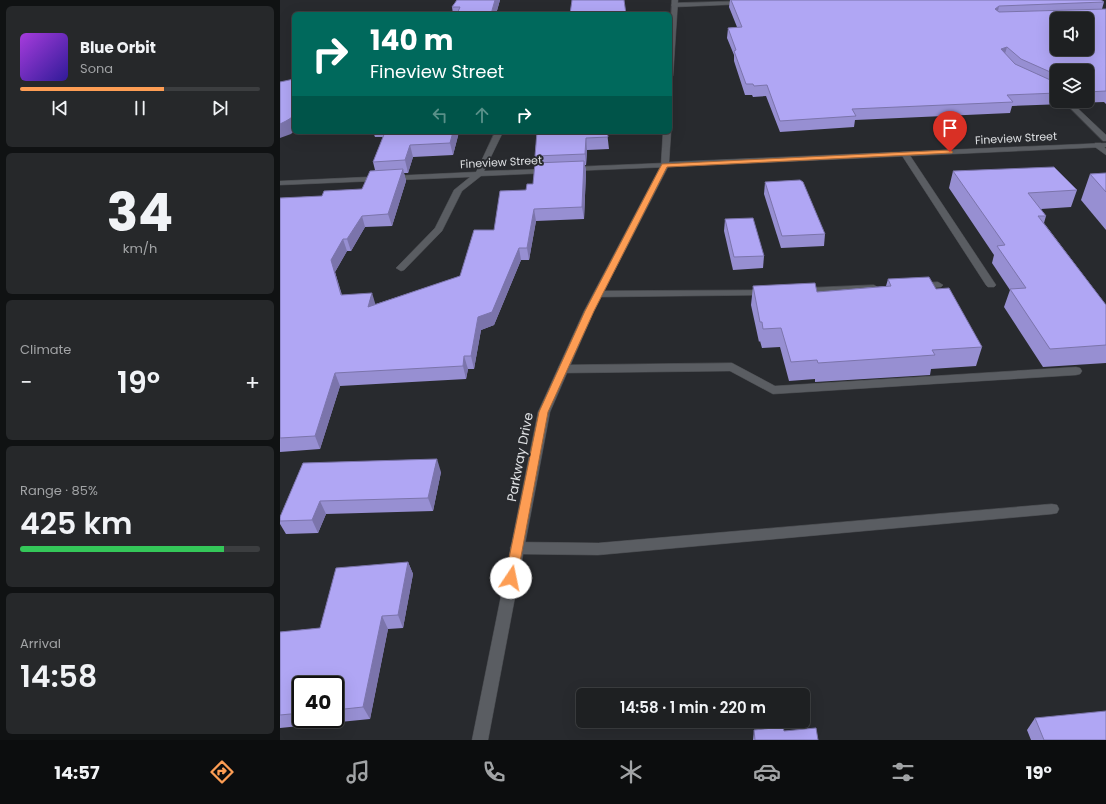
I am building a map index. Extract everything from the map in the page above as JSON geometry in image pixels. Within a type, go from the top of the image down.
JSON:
[{"type":"street","points":[[672,39],[674,2],[752,3]]},
{"type":"street","points":[[1073,108],[1106,139]]},
{"type":"street","points":[[401,268],[439,229],[458,190],[479,174],[498,134]]},
{"type":"street","name":"Parkway Drive","points":[[480,740],[544,412],[599,294],[665,165],[667,134]]},
{"type":"street","points":[[1102,145],[1106,153]]},
{"type":"street","name":"Fineview Street","points":[[280,183],[1102,145]]},
{"type":"street","points":[[905,154],[991,285]]},
{"type":"street","points":[[907,286],[938,285]]},
{"type":"street","points":[[792,292],[884,287]]},
{"type":"street","points":[[599,294],[776,292]]},
{"type":"street","points":[[563,369],[732,367],[773,390],[1076,371]]},
{"type":"street","points":[[517,548],[598,549],[1052,509]]},
{"type":"building","points":[[457,0],[495,0],[492,12],[458,12],[460,7],[452,7]]},
{"type":"building","points":[[572,0],[624,0],[626,12],[570,12]]},
{"type":"building","points":[[731,0],[1101,0],[1104,2],[999,6],[995,9],[999,12],[1106,9],[1106,91],[1094,92],[1094,64],[1050,64],[1050,72],[1021,59],[1007,47],[1001,49],[1015,64],[1050,80],[1050,93],[1007,95],[1013,102],[852,109],[856,116],[780,121],[767,85],[754,86],[753,84],[746,84],[734,51],[736,50],[728,28],[742,27]]},
{"type":"building","points":[[292,79],[292,116],[280,124],[280,82]]},
{"type":"building","points":[[384,134],[452,134],[450,143],[410,145],[405,160],[373,162]]},
{"type":"building","points":[[537,134],[607,134],[608,137],[586,138],[585,154],[535,156]]},
{"type":"building","points":[[584,161],[582,207],[534,209],[527,248],[519,248],[492,312],[478,317],[471,356],[464,356],[463,366],[335,373],[315,436],[280,438],[280,198],[322,196],[324,191],[362,189],[370,171],[403,169],[388,214],[362,216],[347,239],[343,239],[331,260],[341,295],[372,293],[368,307],[460,276],[474,230],[494,230],[500,191],[526,190],[527,184],[533,184],[535,163]]},
{"type":"building","points":[[1054,167],[1077,190],[1028,193],[1046,216],[1038,216],[1106,305],[1106,345],[1050,349],[1010,289],[1026,288],[997,246],[1005,245],[953,171]]},
{"type":"building","points":[[1106,173],[1106,192],[1090,174]]},
{"type":"building","points":[[800,180],[803,182],[825,234],[782,236],[765,182]]},
{"type":"building","points":[[753,218],[764,256],[734,257],[725,219]]},
{"type":"building","points":[[929,277],[936,289],[949,288],[982,347],[932,350],[935,355],[818,363],[817,360],[791,362],[781,328],[763,329],[762,322],[760,322],[753,286],[815,283],[817,292],[891,286],[888,279]]},
{"type":"building","points":[[437,459],[428,498],[320,501],[312,520],[280,521],[280,517],[303,463]]},
{"type":"building","points":[[408,562],[398,615],[382,616],[363,707],[344,709],[344,676],[292,676],[292,714],[280,715],[280,632],[320,628],[336,568]]},
{"type":"building","points":[[1106,711],[1106,740],[1044,740],[1035,718]]},
{"type":"building","points":[[783,728],[784,731],[816,728],[818,740],[755,740],[754,730]]},
{"type":"route","points":[[511,578],[544,412],[589,311],[665,165],[950,152]]}]
